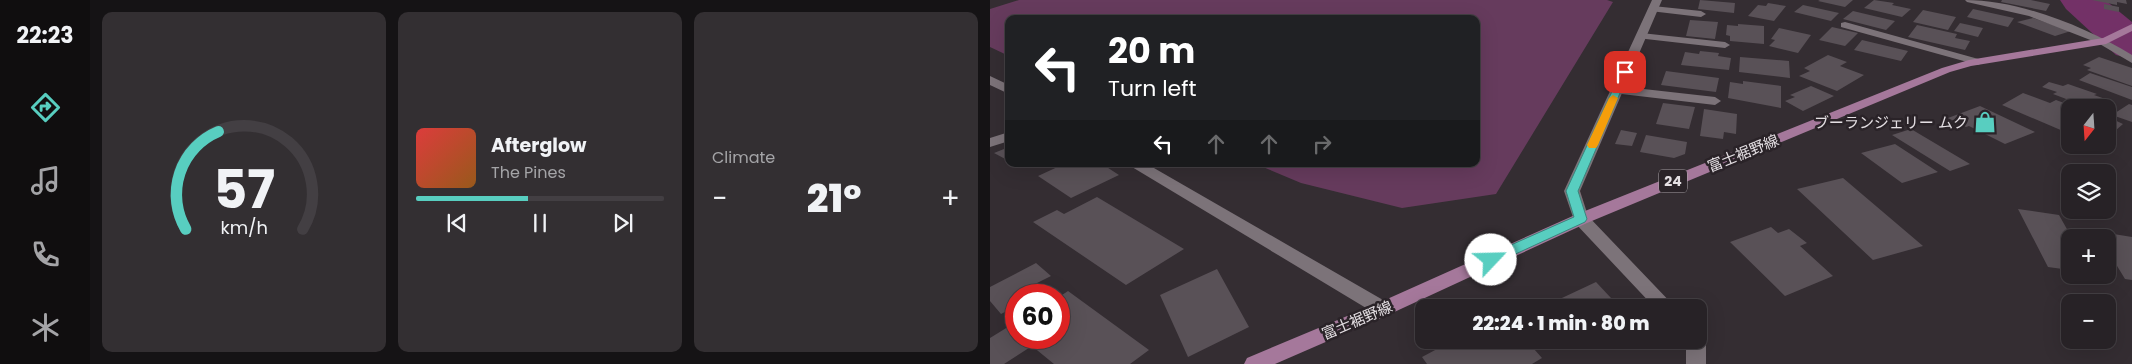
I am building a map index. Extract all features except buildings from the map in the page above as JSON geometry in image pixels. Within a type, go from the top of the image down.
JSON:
[{"type":"main road","name":"富士裾野線","points":[[1254,364],[1581,219],[1946,70],[1978,62],[2104,41],[2131,28]]},
{"type":"street","points":[[1974,0],[2032,14],[2104,41],[2132,60]]},
{"type":"street","points":[[1658,299],[1581,219],[1572,191],[1655,5],[1700,14]]},
{"type":"street","points":[[1845,25],[1978,62]]},
{"type":"street","points":[[1641,36],[1725,45]]},
{"type":"street","points":[[990,80],[1005,88]]},
{"type":"street","points":[[1617,90],[1715,101]]},
{"type":"street","points":[[990,143],[1005,137]]},
{"type":"street","points":[[1142,167],[1383,308]]},
{"type":"street","points":[[1696,349],[1696,364]]},
{"type":"shaded area","points":[[1019,0],[1607,0],[1613,2],[1496,194],[1402,208],[1301,183],[1263,167],[1480,167],[1480,15],[1005,15],[1005,54],[990,47],[990,9]]},
{"type":"waterway","points":[[2080,0],[2132,45]]},
{"type":"slow traffic","points":[[1592,145],[1613,98]]},
{"type":"place","name":"ブーランジェリー ムク","points":[[1985,122]]},
{"type":"route","points":[[1491,260],[1581,219],[1572,191],[1625,72]]}]
